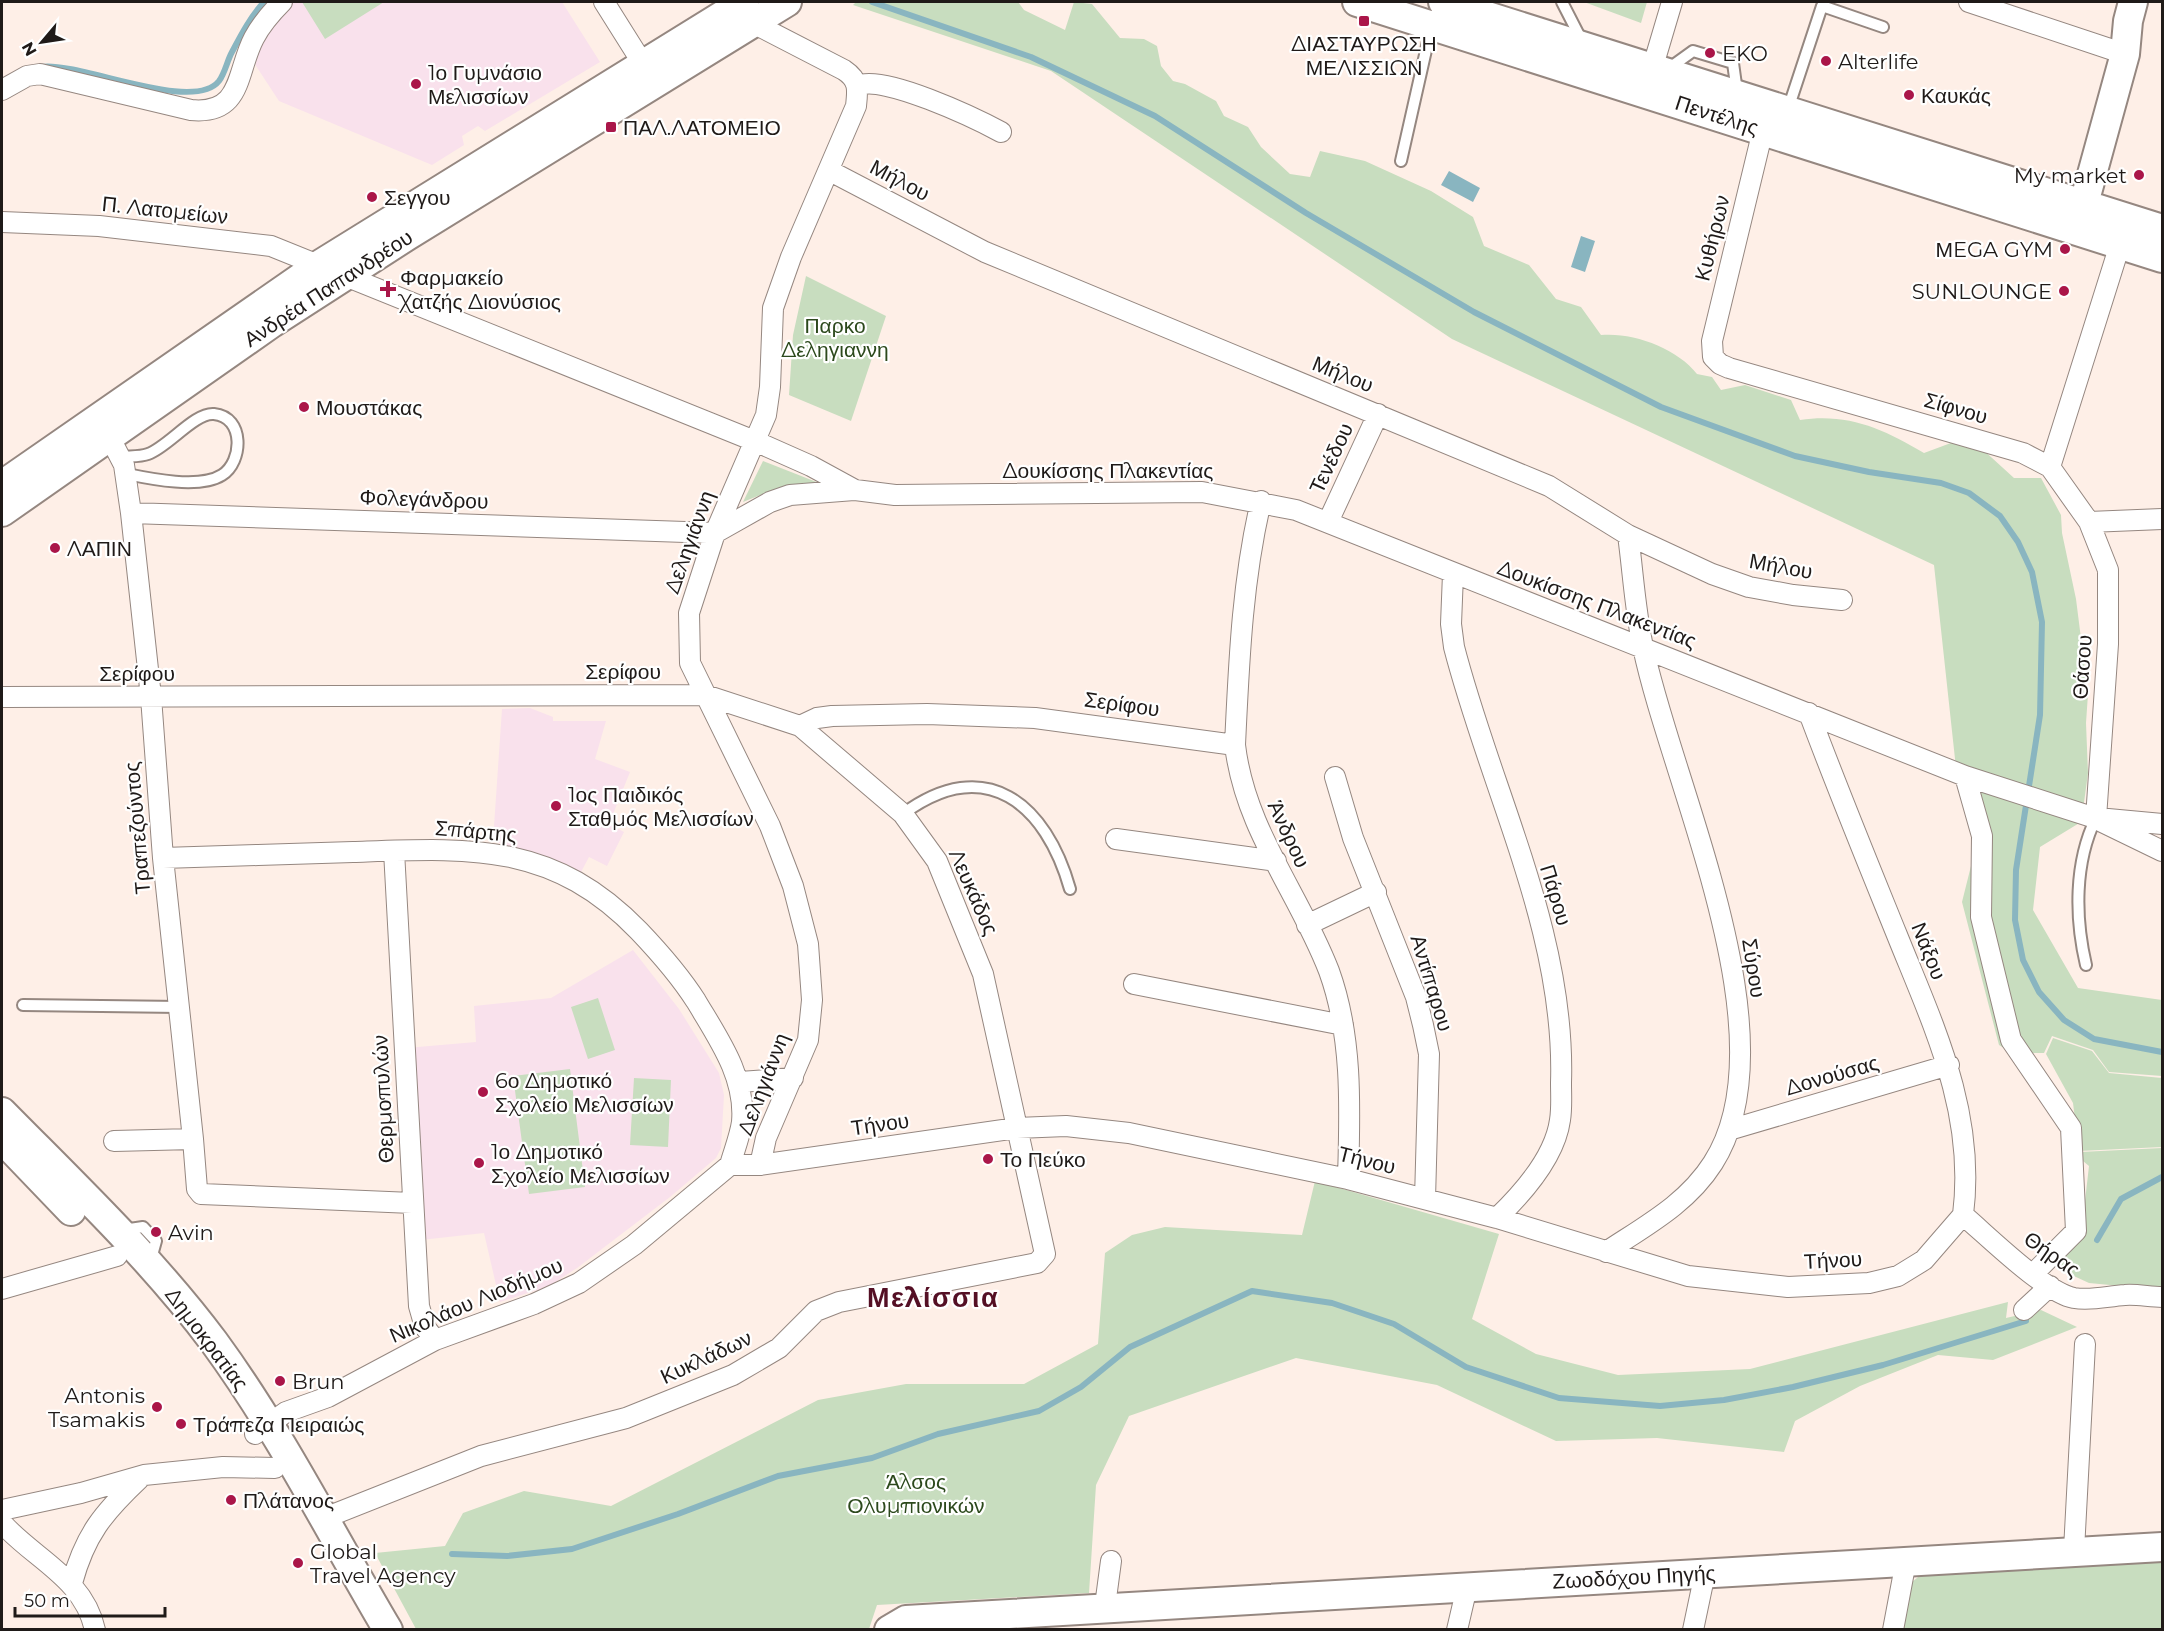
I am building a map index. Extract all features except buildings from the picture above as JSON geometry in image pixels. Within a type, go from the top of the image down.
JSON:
[{"type":"main road","name":"Ανδρέα Παπανδρέου","points":[[2,485],[319,265],[643,64],[748,12],[787,2]]},
{"type":"main road","name":"Πεντέλης","points":[[1358,2],[1437,13],[1583,45],[2084,202],[2163,229]]},
{"type":"main road","points":[[2077,229],[2125,54],[2128,21],[2133,2]]},
{"type":"main road","points":[[2125,54],[2140,26],[2147,2]]},
{"type":"main road","name":"Ανδρέα Παπανδρέου","points":[[2,512],[119,456],[272,323],[748,12]]},
{"type":"main road","name":"Πεντέλης","points":[[1437,13],[1763,130],[2163,258]]},
{"type":"main road","name":"Δημοκρατίας","points":[[2,1112],[116,1243],[262,1429],[322,1519],[388,1629]]},
{"type":"main road","name":"Δημοκρατίας","points":[[2,1139],[116,1243],[149,1265],[215,1344],[262,1429],[275,1468],[367,1629]]},
{"type":"main road","name":"Ζωοδόχου Πηγής","points":[[889,1629],[906,1620],[1103,1618],[1467,1587],[2074,1550],[2163,1547]]},
{"type":"street","points":[[2,90],[27,76],[40,74],[191,110],[215,109],[233,95],[253,39],[282,2]]},
{"type":"street","points":[[604,2],[643,64]]},
{"type":"street","points":[[1660,68],[1672,2]]},
{"type":"street","points":[[1969,2],[2125,54]]},
{"type":"street","points":[[748,12],[844,70],[852,76],[858,86],[874,84],[953,106],[1001,132]]},
{"type":"street","name":"Δεληγιάννη","points":[[760,1165],[766,1138],[808,1040],[811,972],[806,934],[793,886],[770,826],[690,663],[687,632],[689,613],[697,583],[715,533],[757,442],[766,415],[770,387],[773,308],[791,257],[830,171],[856,106],[858,86]]},
{"type":"street","name":"Κυθήρων","points":[[1713,357],[1712,341],[1763,130]]},
{"type":"street","name":"Μήλου","points":[[830,171],[985,252],[1549,486],[1628,535],[1712,574],[1749,587],[1793,595],[1842,600]]},
{"type":"street","points":[[2050,467],[2127,217]]},
{"type":"street","name":"Π. Λατομείων","points":[[2,222],[99,226],[271,246],[345,276]]},
{"type":"street","name":"Δουκίσσης Πλακεντίας","points":[[345,276],[757,442],[811,466],[855,490],[895,495],[1203,492],[1261,501],[1328,522],[1453,574],[1643,647],[1967,777],[2094,818]]},
{"type":"street","name":"Σίφνου","points":[[1713,357],[1720,364],[1729,368],[2023,453],[2050,467],[2089,522]]},
{"type":"street","name":"Τενέδου","points":[[1328,522],[1378,414]]},
{"type":"street","name":"Τραπεζούντος","points":[[119,456],[131,513],[151,697],[163,858],[197,1189],[201,1194],[412,1203]]},
{"type":"street","points":[[715,533],[770,502],[790,495],[855,490]]},
{"type":"street","name":"Άνδρου","points":[[1261,501],[1250,549],[1242,605],[1235,745],[1238,768],[1252,816],[1329,972],[1343,1025],[1350,1107],[1348,1179]]},
{"type":"street","name":"Φολεγάνδρου","points":[[131,513],[715,533]]},
{"type":"street","points":[[2089,522],[2163,519]]},
{"type":"street","name":"Θάσου","points":[[2089,522],[2108,570],[2109,596],[2094,818]]},
{"type":"street","name":"Σύρου","points":[[1606,1252],[1670,1210],[1692,1189],[1713,1163],[1737,1107],[1740,1074],[1736,1003],[1718,901],[1643,647],[1628,535]]},
{"type":"street","name":"Πάρου","points":[[1453,574],[1451,624],[1454,647],[1540,921],[1558,1005],[1562,1055],[1560,1121],[1551,1145],[1538,1170],[1513,1203],[1497,1218]]},
{"type":"street","name":"Σερίφου","points":[[2,697],[705,695],[800,726],[817,718],[832,716],[927,714],[1035,718],[1235,745]]},
{"type":"street","name":"Νάξου","points":[[1809,713],[1949,1065],[1965,1148],[1967,1186],[1963,1215]]},
{"type":"street","name":"Λευκάδος","points":[[800,726],[903,814],[937,861],[983,974],[1017,1128]]},
{"type":"street","name":"Αντίπαρου","points":[[1335,777],[1353,838],[1416,997],[1429,1054],[1425,1199]]},
{"type":"street","points":[[1967,777],[1982,836],[1981,917],[2011,1040],[2071,1128],[2076,1231],[2033,1274]]},
{"type":"street","points":[[2094,818],[2163,824]]},
{"type":"street","points":[[2094,818],[2163,851]]},
{"type":"street","points":[[1116,839],[1276,861]]},
{"type":"street","name":"Σπάρτης","points":[[163,858],[456,850],[504,855],[550,868],[591,889],[655,948],[690,992],[720,1041],[740,1082],[742,1122],[730,1165]]},
{"type":"street","name":"Θερμοπυλών","points":[[394,851],[420,1315],[435,1340]]},
{"type":"street","points":[[1307,925],[1376,892]]},
{"type":"street","points":[[1134,984],[1343,1025]]},
{"type":"street","name":"Δονούσας","points":[[1729,1130],[1949,1065]]},
{"type":"street","points":[[740,1082],[793,1078]]},
{"type":"street","name":"Τήνου","points":[[730,1165],[760,1165],[1017,1128],[1066,1126],[1129,1132],[1348,1179],[1497,1218],[1689,1276],[1788,1287],[1869,1283],[1898,1276],[1924,1260],[1963,1215]]},
{"type":"street","name":"Κυκλάδων","points":[[322,1519],[481,1456],[626,1418],[734,1375],[779,1348],[816,1311],[839,1302],[1037,1263],[1045,1254],[1017,1128]]},
{"type":"street","points":[[114,1141],[193,1139]]},
{"type":"street","name":"Νικολάου Λιοδήμου","points":[[262,1429],[286,1412],[328,1397],[435,1340],[534,1304],[579,1282],[634,1245],[730,1165]]},
{"type":"street","name":"Θήρας","points":[[1963,1215],[2033,1274],[2061,1294],[2075,1298],[2103,1299],[2126,1295],[2163,1297]]},
{"type":"street","points":[[2,1289],[116,1243]]},
{"type":"street","points":[[2024,1310],[2050,1286]]},
{"type":"street","points":[[2074,1550],[2085,1344]]},
{"type":"street","points":[[2,1510],[70,1496],[144,1475],[213,1467],[275,1468]]},
{"type":"street","points":[[77,1590],[81,1552],[94,1527],[116,1500],[144,1475]]},
{"type":"street","points":[[5,1531],[77,1590],[94,1629]]},
{"type":"street","points":[[1103,1618],[1111,1560]]},
{"type":"street","points":[[1893,1629],[1906,1561]]},
{"type":"street","points":[[1693,1629],[1705,1573]]},
{"type":"street","points":[[1457,1629],[1467,1587]]},
{"type":"lane","points":[[1562,2],[1583,45]]},
{"type":"lane","points":[[1788,109],[1822,6],[1883,27]]},
{"type":"lane","points":[[1401,161],[1437,13]]},
{"type":"lane","points":[[214,414],[225,418],[235,430],[239,448],[234,464],[222,476],[201,482],[152,479],[119,456],[148,454],[203,415],[214,414]]},
{"type":"lane","points":[[903,814],[920,802],[944,791],[968,788],[997,791],[1017,800],[1050,836],[1062,861],[1070,889]]},
{"type":"lane","points":[[2086,965],[2081,942],[2080,872],[2094,818]]},
{"type":"lane","points":[[23,1005],[180,1007]]},
{"type":"shaded area","name":"1ο Γυμνάσιο Μελισσίων","points":[[290,2],[562,2],[600,62],[485,131],[478,126],[462,136],[464,145],[432,165],[279,101],[256,66],[251,47]]},
{"type":"shaded area","name":"1ος Παιδικός Σταθμός Μελισσίων","points":[[530,708],[553,717],[553,721],[606,721],[595,759],[630,772],[609,824],[624,832],[607,866],[589,857],[580,874],[493,841],[502,709]]},
{"type":"shaded area","points":[[633,950],[679,1009],[719,1073],[724,1095],[721,1148],[716,1158],[670,1197],[577,1268],[549,1286],[500,1302],[484,1233],[421,1240],[406,1048],[476,1042],[474,1006],[551,998]]},
{"type":"green space","points":[[302,2],[384,2],[325,39]]},
{"type":"green space","points":[[856,2],[1018,2],[1024,10],[1065,30],[1074,2],[1092,4],[1120,38],[1144,39],[1157,46],[1161,66],[1173,81],[1185,84],[1216,101],[1224,116],[1248,127],[1261,147],[1290,174],[1310,177],[1320,151],[1365,161],[1431,191],[1473,217],[1484,246],[1529,265],[1556,299],[1581,307],[1601,335],[1627,336],[1666,349],[1697,374],[1712,377],[1721,390],[1745,385],[1791,400],[1800,420],[1818,418],[1850,421],[1880,430],[1924,453],[1959,440],[1980,447],[2014,478],[2041,478],[2061,515],[2062,533],[2076,599],[2088,694],[2086,723],[2088,773],[2083,810],[1956,768],[1934,565],[1452,339],[1051,71],[853,5]]},
{"type":"green space","points":[[1584,2],[1647,2],[1641,23]]},
{"type":"green space","name":"Παρκο Δεληγιαννη","points":[[806,276],[886,316],[851,421],[789,395],[793,335]]},
{"type":"green space","points":[[763,461],[819,483],[775,489],[743,502]]},
{"type":"green space","points":[[1977,789],[2081,822],[2040,847],[2033,910],[2078,988],[2162,1000],[2162,1076],[2109,1072],[2093,1050],[2052,1036],[2044,1053],[2012,1053],[1999,1045],[1962,902],[1977,842]]},
{"type":"green space","points":[[598,998],[615,1050],[588,1059],[571,1007]]},
{"type":"green space","points":[[2053,1038],[2092,1051],[2109,1073],[2162,1078],[2162,1147],[2079,1151],[2073,1103],[2046,1054]]},
{"type":"green space","points":[[570,1069],[585,1187],[529,1194],[513,1076]]},
{"type":"green space","points":[[634,1078],[671,1080],[668,1147],[630,1145]]},
{"type":"green space","points":[[2162,1148],[2162,1290],[2089,1283],[2063,1271],[2056,1254],[2082,1227],[2089,1166],[2083,1161],[2080,1152]]},
{"type":"green space","name":"Άλσος Ολυμπιονικών","points":[[1315,1181],[1499,1234],[1472,1319],[1536,1354],[1618,1375],[1750,1369],[2008,1302],[2006,1318],[2041,1310],[2077,1327],[1993,1360],[1938,1355],[1860,1386],[1795,1421],[1784,1452],[1657,1438],[1556,1441],[1437,1385],[1296,1358],[1129,1416],[1096,1485],[1089,1593],[877,1605],[869,1629],[416,1629],[375,1553],[445,1546],[463,1513],[524,1491],[611,1506],[818,1400],[906,1384],[1024,1384],[1098,1344],[1105,1253],[1132,1235],[1165,1227],[1302,1235]]},
{"type":"green space","points":[[2162,1560],[2162,1629],[1902,1630],[1912,1582],[1923,1573]]},
{"type":"water","points":[[1449,171],[1480,188],[1473,202],[1441,185]]},
{"type":"water","points":[[1581,236],[1595,241],[1585,272],[1571,267]]},
{"type":"waterway","points":[[41,67],[81,71],[161,89],[185,92],[205,90],[219,81],[243,32],[264,2]]},
{"type":"waterway","points":[[872,2],[1031,57],[1155,116],[1306,213],[1474,312],[1661,407],[1795,456],[1869,472],[1941,483],[1969,493],[2000,516],[2018,542],[2032,572],[2042,622],[2040,715],[2016,870],[2015,920],[2023,960],[2039,992],[2064,1020],[2094,1039],[2162,1052]]},
{"type":"waterway","points":[[2097,1240],[2121,1199],[2162,1177]]},
{"type":"waterway","points":[[452,1554],[507,1556],[572,1549],[678,1514],[778,1476],[872,1458],[938,1434],[1039,1411],[1081,1387],[1130,1347],[1252,1291],[1332,1303],[1394,1324],[1466,1367],[1559,1398],[1660,1406],[1724,1400],[1793,1387],[1883,1365],[2026,1321]]},
{"type":"place","name":"ΔΙΑΣΤΑΥΡΩΣΗ ΜΕΛΙΣΣΙΩΝ","points":[[1364,21]]},
{"type":"place","name":"EKO","points":[[1710,53]]},
{"type":"place","name":"Alterlife","points":[[1826,61]]},
{"type":"place","name":"1ο Γυμνάσιο Μελισσίων","points":[[416,84]]},
{"type":"place","name":"Καυκάς","points":[[1909,95]]},
{"type":"place","name":"ΠΑΛ.ΛΑΤΟΜΕΙΟ","points":[[611,127]]},
{"type":"place","name":"My market","points":[[2139,175]]},
{"type":"place","name":"Σεγγου","points":[[372,197]]},
{"type":"place","name":"ΜEGA GYM","points":[[2065,249]]},
{"type":"place","name":"Φαρμακείο Χατζής Διονύσιος","points":[[388,289]]},
{"type":"place","name":"SUNLOUNGE","points":[[2064,291]]},
{"type":"place","name":"Μουστάκας","points":[[304,407]]},
{"type":"place","name":"ΛΑΠΙΝ","points":[[55,548]]},
{"type":"place","name":"1ος Παιδικός Σταθμός Μελισσίων","points":[[556,806]]},
{"type":"place","name":"6ο Δημοτικό Σχολείο Μελισσίων","points":[[483,1092]]},
{"type":"place","name":"Το Πεύκο","points":[[988,1159]]},
{"type":"place","name":"1ο Δημοτικό Σχολείο Μελισσίων","points":[[479,1163]]},
{"type":"place","name":"Avin","points":[[156,1232]]},
{"type":"place","name":"Brun","points":[[280,1381]]},
{"type":"place","name":"Antonis Tsamakis","points":[[157,1407]]},
{"type":"place","name":"Τράπεζα Πειραιώς","points":[[181,1424]]},
{"type":"place","name":"Πλάτανος","points":[[231,1500]]},
{"type":"place","name":"Global Travel Agency","points":[[298,1563]]},
{"type":"district","name":"Μελίσσια","points":[[933,1297]]}]
